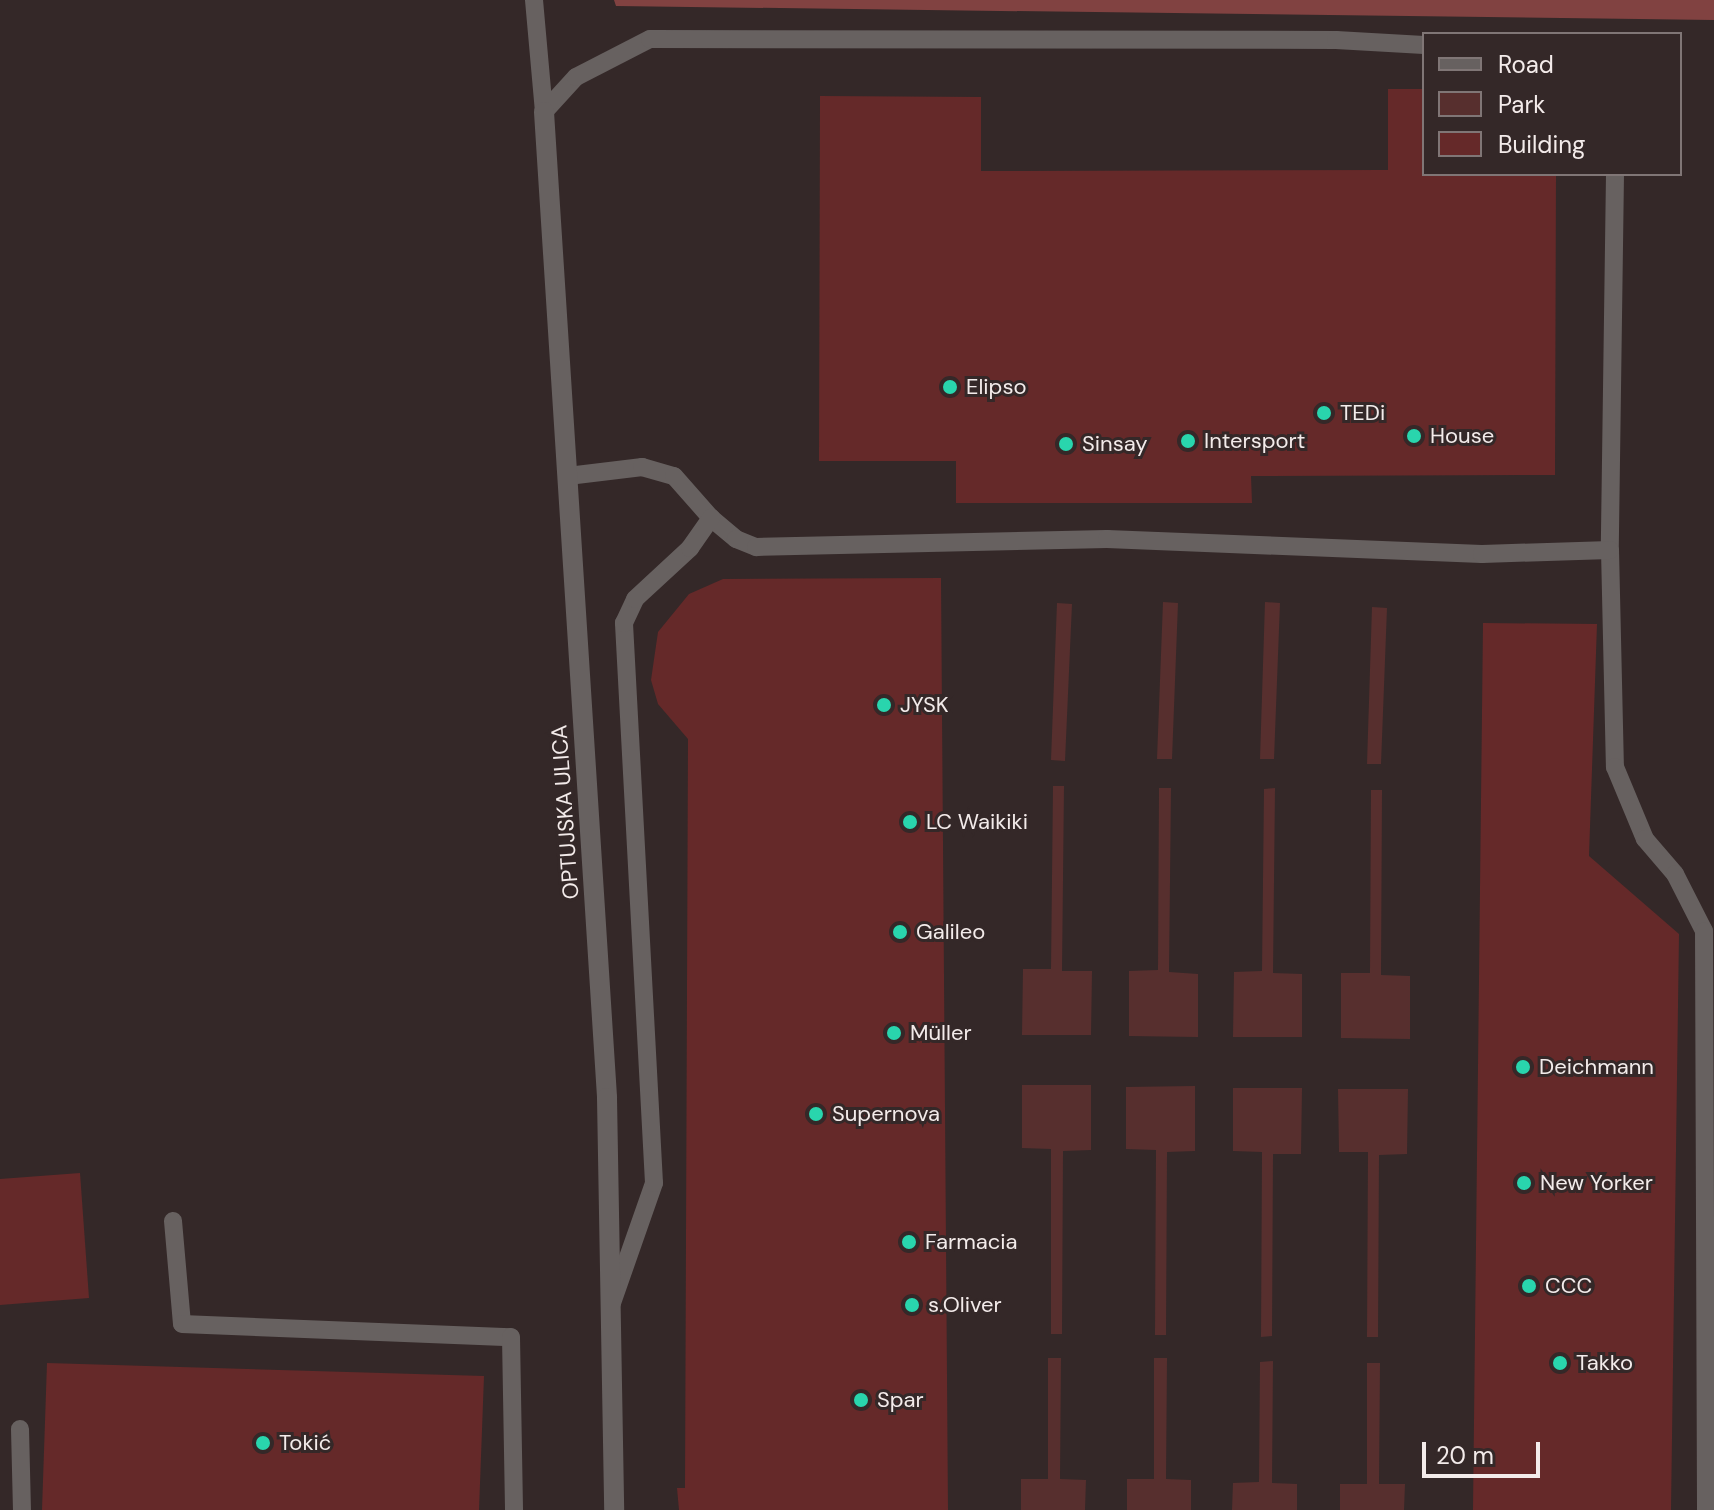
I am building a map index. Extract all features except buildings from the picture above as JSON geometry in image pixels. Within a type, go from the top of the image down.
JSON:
[{"type":"street","name":"OPTUJSKA ULICA","points":[[544,112],[607,1098],[614,1510]]},
{"type":"lane","points":[[534,0],[544,112]]},
{"type":"lane","points":[[544,112],[576,77],[650,39],[1336,40],[1422,45]]},
{"type":"lane","points":[[1615,176],[1610,550],[1615,767],[1645,839],[1675,874],[1704,931],[1706,1510]]},
{"type":"lane","points":[[568,476],[642,467],[674,476],[711,518],[736,539],[756,547],[1107,539],[1482,554],[1610,550]]},
{"type":"lane","points":[[610,1309],[654,1183],[624,623],[635,599],[690,548],[711,518]]},
{"type":"lane","points":[[173,1221],[182,1324],[511,1337],[514,1510]]},
{"type":"lane","points":[[20,1429],[22,1510]]},
{"type":"green space","points":[[1163,602],[1178,603],[1172,759],[1157,759]]},
{"type":"green space","points":[[1265,602],[1280,603],[1274,759],[1260,759]]},
{"type":"green space","points":[[1057,603],[1072,604],[1065,761],[1051,760]]},
{"type":"green space","points":[[1372,607],[1387,608],[1381,764],[1367,764]]},
{"type":"green space","points":[[1053,786],[1064,786],[1062,971],[1092,971],[1091,1035],[1022,1035],[1023,969],[1051,969]]},
{"type":"green space","points":[[1159,788],[1171,788],[1169,972],[1198,974],[1198,1037],[1129,1036],[1129,971],[1158,970]]},
{"type":"green space","points":[[1275,788],[1273,973],[1302,974],[1302,1037],[1233,1037],[1234,972],[1262,971],[1264,789]]},
{"type":"green space","points":[[1371,790],[1382,790],[1381,975],[1410,976],[1410,1039],[1341,1038],[1341,973],[1370,973]]},
{"type":"green space","points":[[1022,1085],[1091,1085],[1091,1150],[1063,1151],[1062,1334],[1051,1334],[1051,1149],[1022,1148]]},
{"type":"green space","points":[[1195,1086],[1195,1151],[1167,1152],[1166,1335],[1155,1335],[1156,1150],[1126,1149],[1126,1087]]},
{"type":"green space","points":[[1233,1088],[1302,1088],[1301,1154],[1273,1154],[1272,1336],[1261,1337],[1262,1152],[1233,1151]]},
{"type":"green space","points":[[1338,1089],[1408,1089],[1407,1154],[1379,1155],[1378,1337],[1367,1337],[1368,1152],[1339,1152]]},
{"type":"green space","points":[[1048,1358],[1061,1358],[1060,1479],[1086,1480],[1085,1510],[1021,1510],[1021,1479],[1048,1479]]},
{"type":"green space","points":[[1154,1358],[1167,1358],[1166,1479],[1191,1480],[1191,1510],[1127,1510],[1127,1479],[1154,1479]]},
{"type":"green space","points":[[1273,1361],[1272,1483],[1297,1484],[1297,1510],[1232,1510],[1233,1483],[1259,1482],[1260,1362]]},
{"type":"green space","points":[[1367,1363],[1380,1363],[1379,1484],[1405,1484],[1404,1510],[1340,1510],[1340,1484],[1367,1484]]},
{"type":"shaded area","points":[[614,0],[1714,0],[1714,20],[616,6]]},
{"type":"place","name":"Elipso","points":[[950,387]]},
{"type":"place","name":"TEDi","points":[[1324,413]]},
{"type":"place","name":"House","points":[[1414,436]]},
{"type":"place","name":"Intersport","points":[[1188,441]]},
{"type":"place","name":"Sinsay","points":[[1066,444]]},
{"type":"place","name":"JYSK","points":[[884,705]]},
{"type":"place","name":"LC Waikiki","points":[[910,822]]},
{"type":"place","name":"Galileo","points":[[900,932]]},
{"type":"place","name":"Müller","points":[[894,1033]]},
{"type":"place","name":"Deichmann","points":[[1523,1067]]},
{"type":"place","name":"Supernova","points":[[816,1114]]},
{"type":"place","name":"New Yorker","points":[[1524,1183]]},
{"type":"place","name":"Farmacia","points":[[909,1242]]},
{"type":"place","name":"CCC","points":[[1529,1286]]},
{"type":"place","name":"s.Oliver","points":[[912,1305]]},
{"type":"place","name":"Takko","points":[[1560,1363]]},
{"type":"place","name":"Spar","points":[[861,1400]]},
{"type":"place","name":"Tokić","points":[[263,1443]]}]
